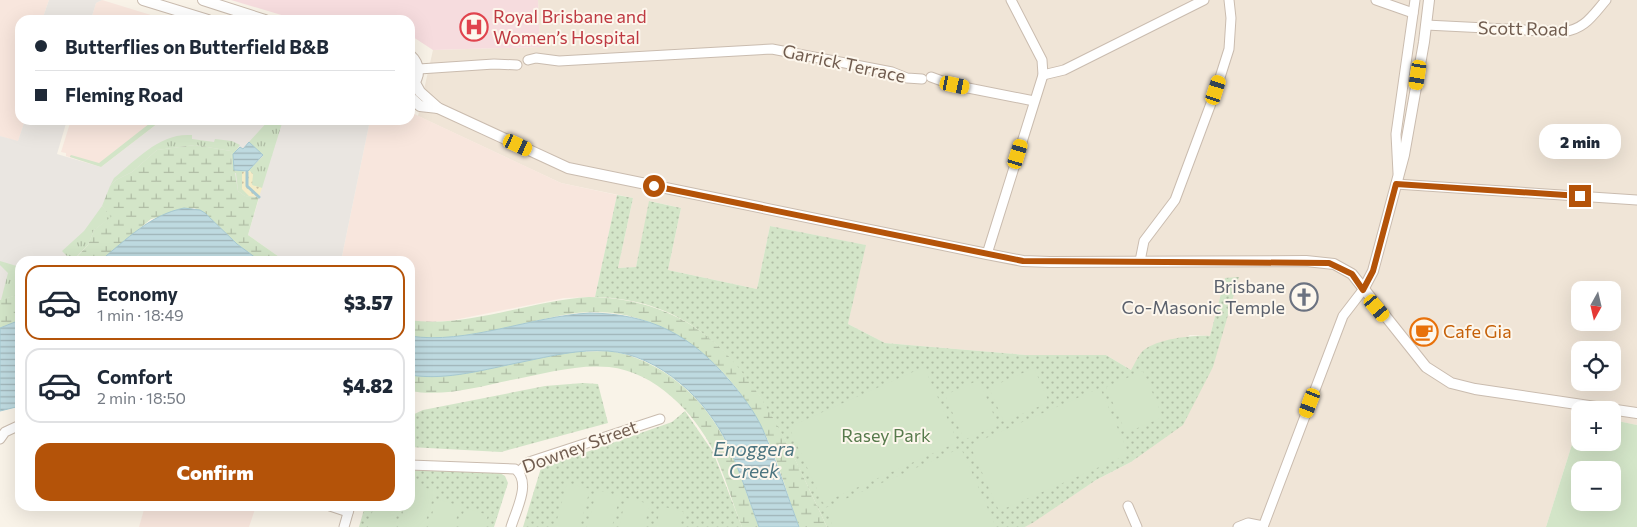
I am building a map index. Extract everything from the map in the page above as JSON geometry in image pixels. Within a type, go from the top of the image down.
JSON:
[{"type":"street","points":[[143,0],[192,15]]},
{"type":"street","points":[[203,0],[250,15]]},
{"type":"street","points":[[986,254],[1043,75],[1042,60],[1011,0]]},
{"type":"street","points":[[1043,75],[1064,70],[1204,0]]},
{"type":"street","points":[[1140,261],[1144,241],[1176,200],[1216,90],[1229,49],[1231,18],[1229,0]]},
{"type":"street","points":[[1376,0],[1414,13]]},
{"type":"street","points":[[1397,181],[1396,138],[1415,0]]},
{"type":"street","points":[[1238,527],[1248,524],[1263,527],[1343,316],[1363,290],[1373,271],[1406,144],[1429,0]]},
{"type":"street","name":"Scott Road","points":[[1426,25],[1563,32],[1576,30],[1582,26],[1606,0]]},
{"type":"street","name":"Garrick Terrace","points":[[528,60],[536,58],[559,61],[772,49],[892,72],[907,78],[926,78],[1034,102]]},
{"type":"street","points":[[415,60],[418,69],[415,77]]},
{"type":"street","points":[[418,69],[494,64],[517,65]]},
{"type":"street","points":[[415,88],[438,108],[568,168],[986,254],[1029,261],[1329,263],[1352,274],[1426,367],[1451,383],[1475,389],[1637,413]]},
{"type":"street","points":[[415,102],[420,106],[438,108]]},
{"type":"street","points":[[1397,181],[1637,200]]},
{"type":"street","name":"Downey Street","points":[[415,465],[510,468],[519,472],[529,462],[660,419]]},
{"type":"street","points":[[0,439],[5,432],[15,427]]},
{"type":"street","points":[[511,527],[524,487],[519,472]]},
{"type":"street","points":[[1128,506],[1137,527]]},
{"type":"street","points":[[344,527],[348,511]]},
{"type":"shaded area","points":[[0,0],[49,0],[44,15],[15,15],[15,125],[23,125],[18,142],[0,136]]},
{"type":"shaded area","points":[[49,0],[102,0],[96,3],[92,15],[44,15]]},
{"type":"shaded area","points":[[102,0],[151,15],[92,15],[96,3]]},
{"type":"shaded area","name":"Royal Brisbane and Women’s Hospital","points":[[231,0],[538,0],[540,47],[433,50],[415,38],[415,15],[281,15]]},
{"type":"shaded area","points":[[538,0],[1637,0],[1637,425],[1621,422],[1621,401],[1571,401],[1571,448],[1546,527],[1025,527],[1096,480],[1131,462],[1156,443],[1213,367],[1225,278],[1210,336],[1190,335],[1131,370],[1106,355],[1026,355],[885,343],[848,324],[865,245],[770,226],[757,289],[668,270],[681,208],[650,201],[636,267],[618,268],[633,198],[561,183],[418,116],[433,50],[540,47]]},
{"type":"shaded area","points":[[415,114],[561,183],[617,195],[595,297],[564,298],[449,321],[415,321],[415,256],[342,256],[369,125],[415,125]]},
{"type":"shaded area","points":[[23,125],[66,125],[57,154],[101,167],[156,125],[369,125],[342,256],[278,256],[248,235],[259,198],[245,196],[112,217],[77,256],[15,256],[15,296],[0,300],[0,136],[18,141]]},
{"type":"shaded area","points":[[69,125],[156,125],[101,167],[66,156],[66,153],[61,152]]},
{"type":"shaded area","points":[[144,511],[254,511],[249,527],[139,527]]},
{"type":"green space","points":[[148,125],[156,125],[101,167],[70,157],[71,155],[99,163]]},
{"type":"green space","points":[[264,125],[281,125],[262,188],[254,187],[251,183],[253,174],[248,171],[263,156],[249,142]]},
{"type":"green space","points":[[192,135],[192,139],[214,142],[215,139],[232,141],[240,145],[233,155],[234,170],[244,171],[249,196],[252,197],[245,196],[238,191],[236,173],[232,173],[231,151],[195,145],[157,150],[132,172],[116,180],[110,186],[114,178],[148,149],[168,139]]},
{"type":"green space","points":[[195,145],[231,151],[232,172],[235,173],[238,191],[245,196],[259,197],[248,235],[278,256],[253,256],[237,244],[205,213],[194,208],[151,219],[106,256],[78,256],[88,245],[94,230],[111,217],[102,206],[110,186],[116,180],[132,172],[157,150]]},
{"type":"green space","name":"Rasey Park","points":[[617,195],[633,198],[618,268],[636,267],[649,201],[681,208],[668,270],[757,289],[770,226],[866,245],[848,324],[885,343],[1026,355],[1106,355],[1131,370],[1141,353],[1154,344],[1183,337],[1210,336],[1225,278],[1239,277],[1213,367],[1183,425],[1131,462],[1096,480],[1034,522],[1025,527],[827,527],[789,447],[768,409],[744,374],[715,343],[682,319],[642,303],[595,297]]},
{"type":"green space","points":[[102,206],[112,217],[94,230],[88,245],[77,256],[67,256],[62,251],[84,231]]},
{"type":"green space","points":[[0,261],[15,266],[15,296],[1,300],[8,273],[0,265]]},
{"type":"green space","points":[[15,296],[15,322],[0,328],[0,300]]},
{"type":"green space","points":[[589,297],[639,303],[680,319],[714,342],[743,372],[767,406],[827,527],[799,527],[768,440],[746,401],[727,377],[705,355],[680,337],[654,324],[625,315],[595,312],[563,315],[466,335],[428,338],[415,337],[415,320],[453,321],[567,299]]},
{"type":"green space","points":[[609,351],[628,355],[646,362],[663,372],[693,396],[706,411],[727,444],[759,527],[742,527],[722,470],[706,437],[696,423],[671,396],[642,377],[626,370],[597,366],[584,367],[448,392],[415,392],[415,375],[436,377],[571,352]]},
{"type":"green space","points":[[924,367],[958,442],[823,503],[789,427]]},
{"type":"green space","points":[[1034,368],[1049,402],[1004,422],[989,388]]},
{"type":"green space","points":[[1143,371],[1163,417],[1126,433],[1106,387]]},
{"type":"green space","points":[[979,380],[998,425],[964,440],[945,395]]},
{"type":"green space","points":[[583,383],[598,384],[608,423],[501,452],[415,447],[415,414],[423,410],[545,386]]},
{"type":"green space","points":[[1100,388],[1129,454],[999,511],[970,445]]},
{"type":"green space","points":[[685,411],[713,452],[742,527],[523,527],[541,468],[672,422]]},
{"type":"green space","points":[[1621,422],[1637,425],[1637,527],[1546,527],[1571,448],[1571,451],[1621,451]]},
{"type":"green space","points":[[961,448],[996,527],[833,527],[825,508]]},
{"type":"green space","points":[[415,469],[500,473],[505,476],[508,483],[494,527],[359,527],[364,511],[415,511]]},
{"type":"green space","points":[[567,483],[590,489],[580,527],[555,527]]},
{"type":"green space","points":[[415,484],[435,491],[424,527],[398,527],[403,511],[415,511]]},
{"type":"green space","points":[[597,490],[620,496],[612,527],[587,527]]},
{"type":"green space","points":[[626,498],[650,504],[644,527],[619,527]]},
{"type":"green space","points":[[437,499],[460,506],[454,527],[428,527]]},
{"type":"green space","points":[[661,506],[684,512],[680,527],[656,527]]},
{"type":"green space","points":[[465,508],[488,515],[484,527],[459,527]]},
{"type":"green space","points":[[373,511],[398,511],[393,527],[368,527]]},
{"type":"sand","points":[[250,171],[253,174],[252,185],[262,188],[259,197],[249,196],[242,189],[242,172]]},
{"type":"water","points":[[249,142],[263,155],[248,171],[234,170],[233,154],[240,147],[243,149]]},
{"type":"water","points":[[184,208],[200,210],[237,244],[253,256],[106,256],[139,229],[172,211]]},
{"type":"water","name":"Enoggera Creek","points":[[590,313],[632,317],[667,330],[699,350],[729,380],[760,423],[799,527],[759,527],[728,445],[719,428],[695,397],[680,383],[646,361],[627,354],[608,351],[586,351],[554,355],[452,375],[415,375],[415,336],[454,337],[568,315]]},
{"type":"water","points":[[15,322],[15,407],[0,411],[0,328]]},
{"type":"waterway","points":[[247,172],[247,186],[259,197]]},
{"type":"place","name":"Royal Brisbane and Women’s Hospital","points":[[474,27]]},
{"type":"place","name":"Brisbane Co-Masonic Temple","points":[[1304,297]]},
{"type":"place","name":"Cafe Gia","points":[[1424,332]]},
{"type":"route","points":[[654,186],[1023,261],[1329,263],[1339,266],[1352,274],[1363,290],[1373,271],[1396,184],[1580,196]]}]
